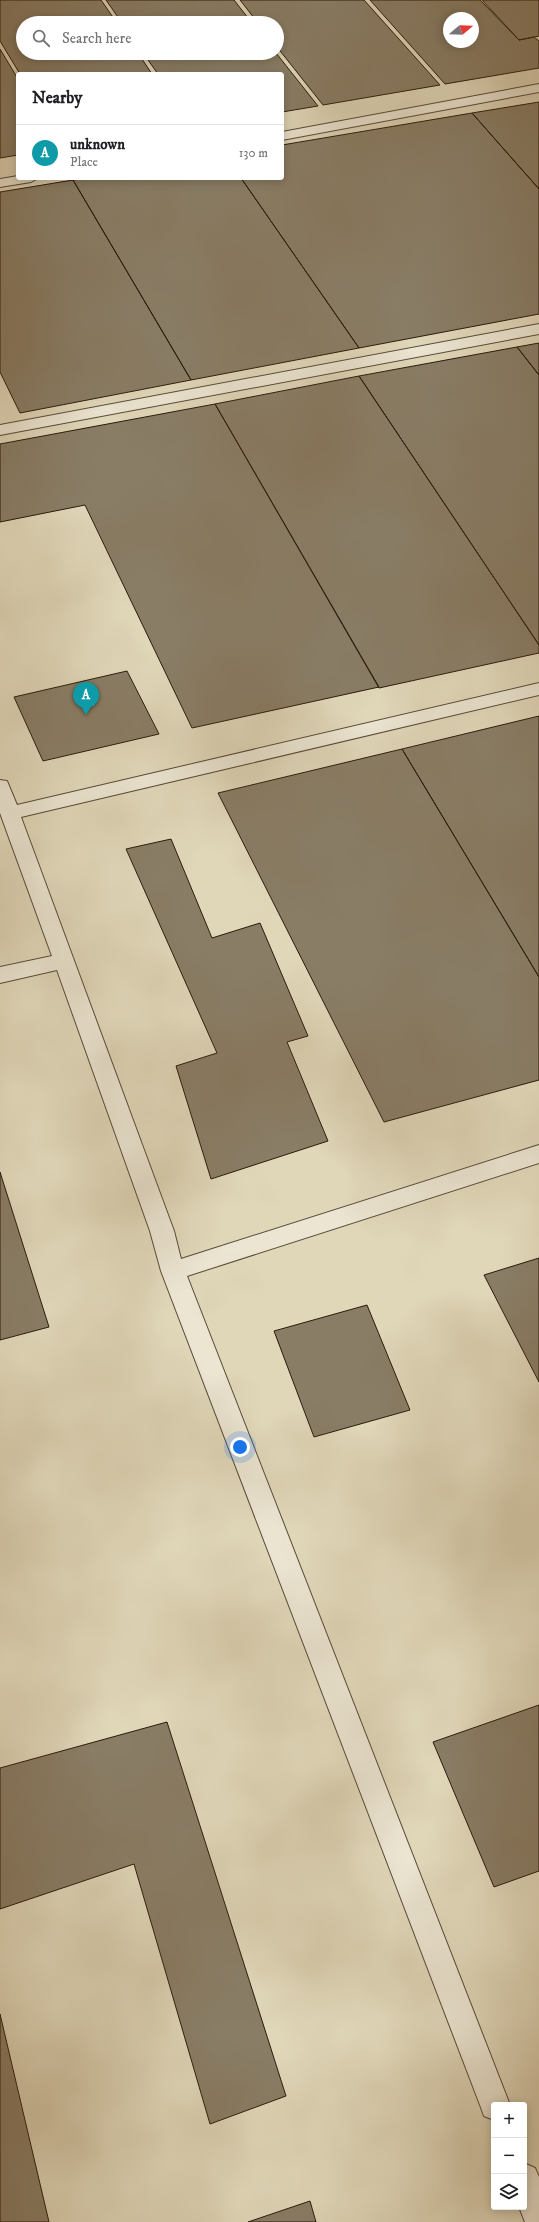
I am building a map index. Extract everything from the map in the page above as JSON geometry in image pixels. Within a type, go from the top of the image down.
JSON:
[{"type":"lane","points":[[284,136],[539,88]]},
{"type":"lane","points":[[0,183],[19,180]]},
{"type":"lane","points":[[0,430],[539,329]]},
{"type":"lane","points":[[10,813],[539,689]]},
{"type":"lane","points":[[0,786],[162,1231],[173,1271],[494,2102]]},
{"type":"lane","points":[[0,975],[64,961]]},
{"type":"lane","points":[[173,1271],[539,1154]]},
{"type":"lane","points":[[527,2187],[539,2218]]},
{"type":"building","points":[[0,0],[101,0],[112,16],[16,16],[16,60],[143,60],[151,72],[19,72],[0,41]]},
{"type":"building","points":[[106,0],[234,0],[247,16],[117,16]]},
{"type":"building","points":[[240,0],[364,0],[440,85],[323,105],[284,56],[284,16],[253,16]]},
{"type":"building","points":[[370,0],[480,0],[519,40],[534,37],[539,41],[539,68],[445,84]]},
{"type":"building","points":[[482,0],[539,0],[539,36],[519,40]]},
{"type":"building","points":[[0,49],[16,76],[16,155],[0,158]]},
{"type":"building","points":[[148,60],[282,60],[318,106],[284,112],[284,72],[157,72]]},
{"type":"building","points":[[539,102],[539,189],[472,113]]},
{"type":"building","points":[[472,113],[539,189],[539,314],[359,348],[242,180],[284,180],[284,145]]},
{"type":"building","points":[[73,180],[242,180],[359,348],[191,380]]},
{"type":"building","points":[[73,180],[191,380],[20,413],[0,372],[0,192]]},
{"type":"building","points":[[539,343],[539,375],[517,347]]},
{"type":"building","points":[[517,347],[539,375],[539,645],[359,376]]},
{"type":"building","points":[[359,376],[539,645],[539,653],[379,688],[215,404]]},
{"type":"building","points":[[215,404],[379,687],[192,728],[85,505],[0,522],[0,444]]},
{"type":"building","points":[[127,671],[159,734],[43,761],[14,697]]},
{"type":"building","points":[[539,716],[539,977],[402,749]]},
{"type":"building","points":[[402,749],[539,977],[539,1080],[384,1122],[218,793]]},
{"type":"building","points":[[171,839],[212,938],[260,923],[308,1036],[287,1042],[328,1141],[211,1179],[176,1066],[217,1053],[126,849]]},
{"type":"building","points":[[0,1172],[49,1327],[0,1340]]},
{"type":"building","points":[[539,1258],[539,1382],[484,1275]]},
{"type":"building","points":[[367,1305],[410,1410],[314,1437],[274,1331]]},
{"type":"building","points":[[539,1705],[539,1871],[494,1887],[433,1742]]},
{"type":"building","points":[[167,1722],[286,2096],[210,2124],[134,1864],[0,1909],[0,1768]]},
{"type":"building","points":[[0,2014],[49,2222],[0,2222]]},
{"type":"building","points":[[310,2201],[316,2222],[248,2222]]},
{"type":"place","name":"unknown","points":[[86,715]]}]
